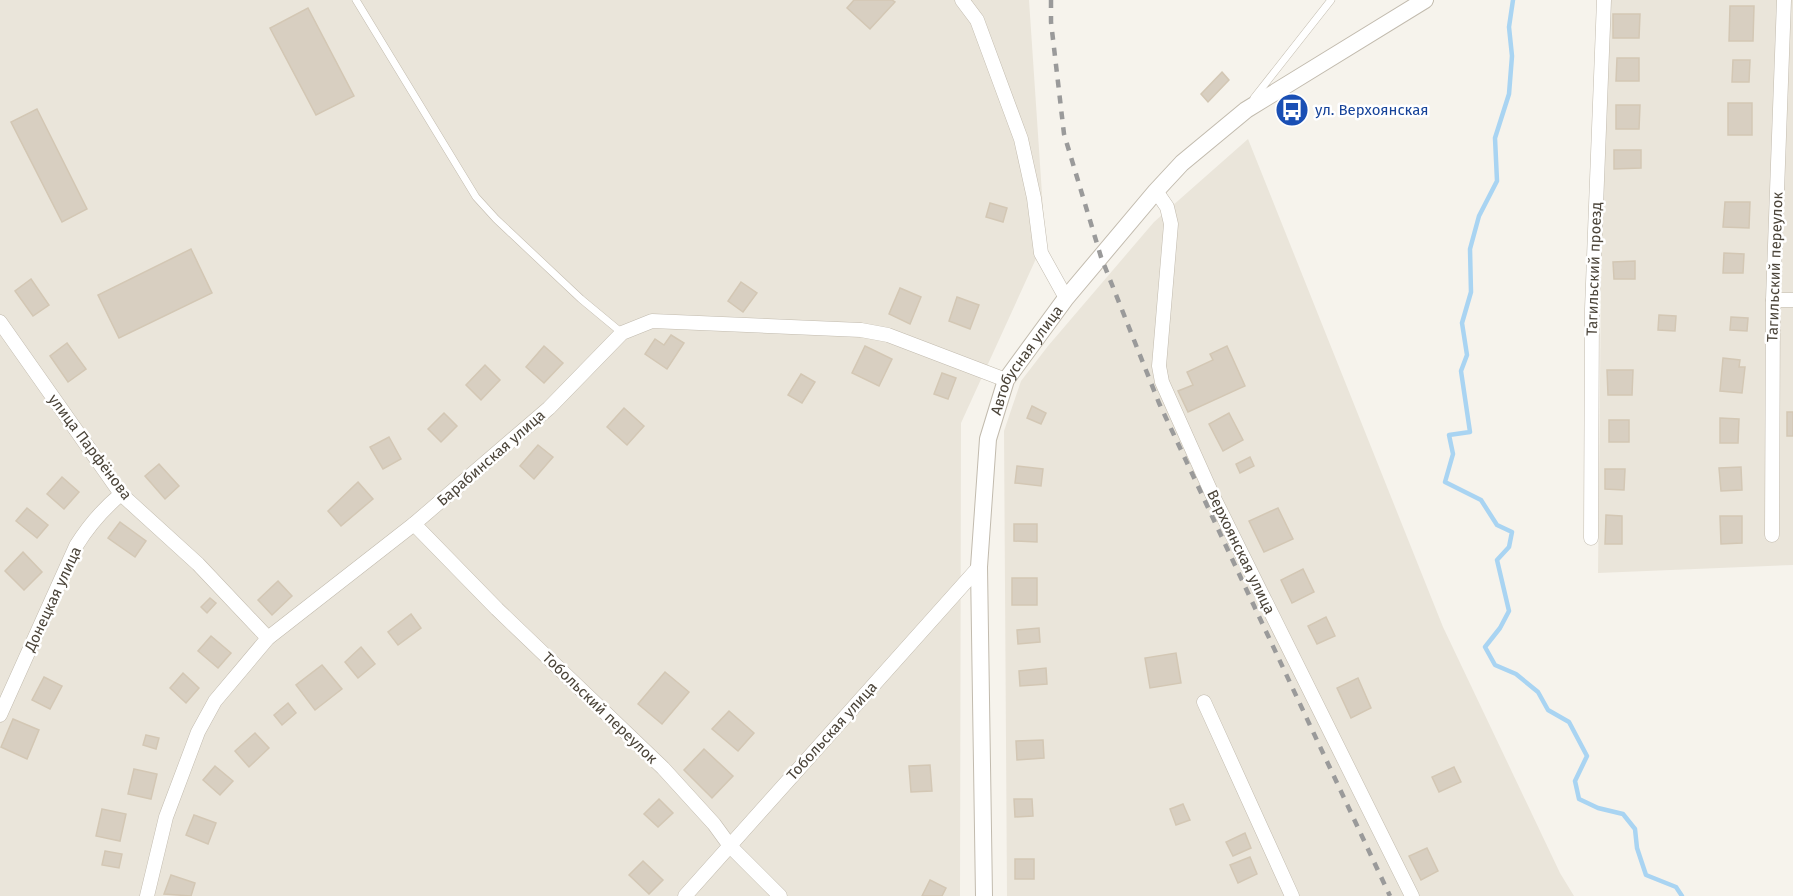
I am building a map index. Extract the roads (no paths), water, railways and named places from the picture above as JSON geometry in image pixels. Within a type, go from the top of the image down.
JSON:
[{"type":"street","points":[[962,0],[977,20],[1021,139],[1034,198],[1041,253],[1066,298]]},
{"type":"street","name":"Автобусная улица","points":[[984,896],[979,567],[987,439],[1006,381],[1066,298],[1156,190],[1182,163],[1245,110],[1425,0]]},
{"type":"street","name":"Тагильский проезд","points":[[1591,538],[1592,309],[1604,0]]},
{"type":"street","name":"Тагильский переулок","points":[[1772,535],[1773,300],[1784,0]]},
{"type":"street","name":"Верхоянская улица","points":[[1156,190],[1167,207],[1171,224],[1159,366],[1162,382],[1212,494],[1412,896]]},
{"type":"street","points":[[1773,300],[1793,300]]},
{"type":"street","name":"Барабинская улица","points":[[147,896],[166,817],[198,732],[215,701],[268,638],[414,524],[549,408],[622,333],[652,321],[861,330],[888,335],[1006,381]]},
{"type":"street","name":"улица Парфёнова","points":[[0,322],[122,494],[198,564],[268,638]]},
{"type":"street","name":"Донецкая улица","points":[[0,715],[76,546],[88,526],[104,508],[122,494]]},
{"type":"street","name":"Тобольский переулок","points":[[414,524],[497,609],[663,768],[714,824],[730,846],[780,896]]},
{"type":"street","name":"Тобольская улица","points":[[685,896],[979,567]]},
{"type":"street","points":[[1204,702],[1292,896]]},
{"type":"lane","points":[[356,0],[476,197],[496,219],[581,299],[622,333]]},
{"type":"lane","points":[[1245,110],[1331,0]]},
{"type":"waterway","points":[[1513,0],[1509,27],[1512,56],[1509,94],[1495,138],[1497,181],[1479,216],[1470,249],[1471,292],[1462,323],[1467,355],[1461,371],[1470,432],[1449,435],[1453,454],[1445,482],[1481,500],[1497,525],[1512,532],[1509,547],[1497,560],[1509,611],[1500,628],[1485,647],[1495,665],[1516,674],[1538,692],[1548,710],[1569,722],[1587,756],[1575,781],[1579,799],[1598,808],[1623,814],[1635,829],[1637,848],[1646,875],[1676,887],[1682,896]]},
{"type":"railway","points":[[1051,0],[1051,22],[1064,134],[1101,257],[1159,403],[1390,896]]},
{"type":"place","name":"ул. Верхоянская","points":[[1292,110]]}]
